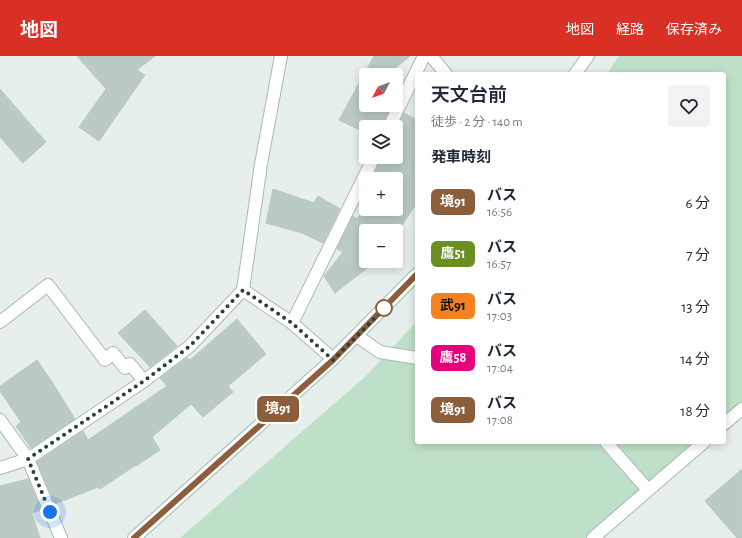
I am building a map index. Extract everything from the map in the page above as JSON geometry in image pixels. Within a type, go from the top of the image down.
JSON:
[{"type":"street","points":[[0,468],[28,459],[144,381],[190,346],[243,290],[261,164],[281,56]]},
{"type":"street","points":[[416,72],[424,56]]},
{"type":"street","points":[[431,56],[444,72]]},
{"type":"street","points":[[576,72],[588,56]]},
{"type":"street","points":[[392,120],[415,74]]},
{"type":"street","points":[[292,323],[371,164]]},
{"type":"street","points":[[134,538],[333,360],[415,276]]},
{"type":"street","points":[[0,322],[48,284],[105,360],[113,353],[125,368],[130,364],[144,381]]},
{"type":"street","points":[[243,290],[292,323],[333,360]]},
{"type":"street","points":[[357,336],[380,352],[415,358]]},
{"type":"street","points":[[726,422],[742,409]]},
{"type":"street","points":[[0,420],[28,459],[61,538]]},
{"type":"street","points":[[608,444],[648,490]]},
{"type":"street","points":[[594,538],[702,444]]},
{"type":"green space","points":[[619,56],[742,56],[742,408],[726,422],[726,72],[608,72]]},
{"type":"green space","points":[[415,323],[415,444],[701,444],[594,538],[180,538],[366,376]]},
{"type":"building","points":[[77,56],[155,56],[137,70],[145,75],[99,141],[79,127],[106,89]]},
{"type":"building","points":[[374,56],[410,56],[395,68],[367,68]]},
{"type":"building","points":[[359,83],[359,112],[388,112],[384,120],[359,120],[359,130],[339,120]]},
{"type":"building","points":[[0,89],[46,142],[23,163],[0,137]]},
{"type":"building","points":[[404,113],[415,119],[415,205],[403,224],[359,224],[359,268],[367,268],[335,293],[324,276],[343,252],[337,249],[353,216],[357,219],[359,216],[403,216],[403,172],[375,172],[379,164],[403,164],[403,120],[401,120]]},
{"type":"building","points":[[273,189],[314,203],[318,196],[340,209],[323,243],[302,233],[266,223]]},
{"type":"building","points":[[145,310],[177,346],[150,367],[118,333]]},
{"type":"building","points":[[237,319],[266,354],[228,386],[233,392],[203,417],[191,404],[152,437],[160,450],[100,489],[98,487],[55,504],[37,462],[83,431],[88,440],[167,386],[160,378],[187,358],[190,360]]},
{"type":"building","points":[[37,360],[75,419],[31,448],[16,426],[21,422],[0,391],[0,386]]},
{"type":"building","points":[[742,469],[742,538],[737,538],[705,501]]},
{"type":"building","points":[[28,479],[41,510],[32,513],[40,538],[0,538],[0,486]]},
{"type":"bus line","name":"境91","points":[[134,538],[333,360],[415,276]]},
{"type":"route","points":[[50,512],[28,459],[144,381],[190,346],[243,290],[292,323],[333,360],[386,307],[384,308]]}]
